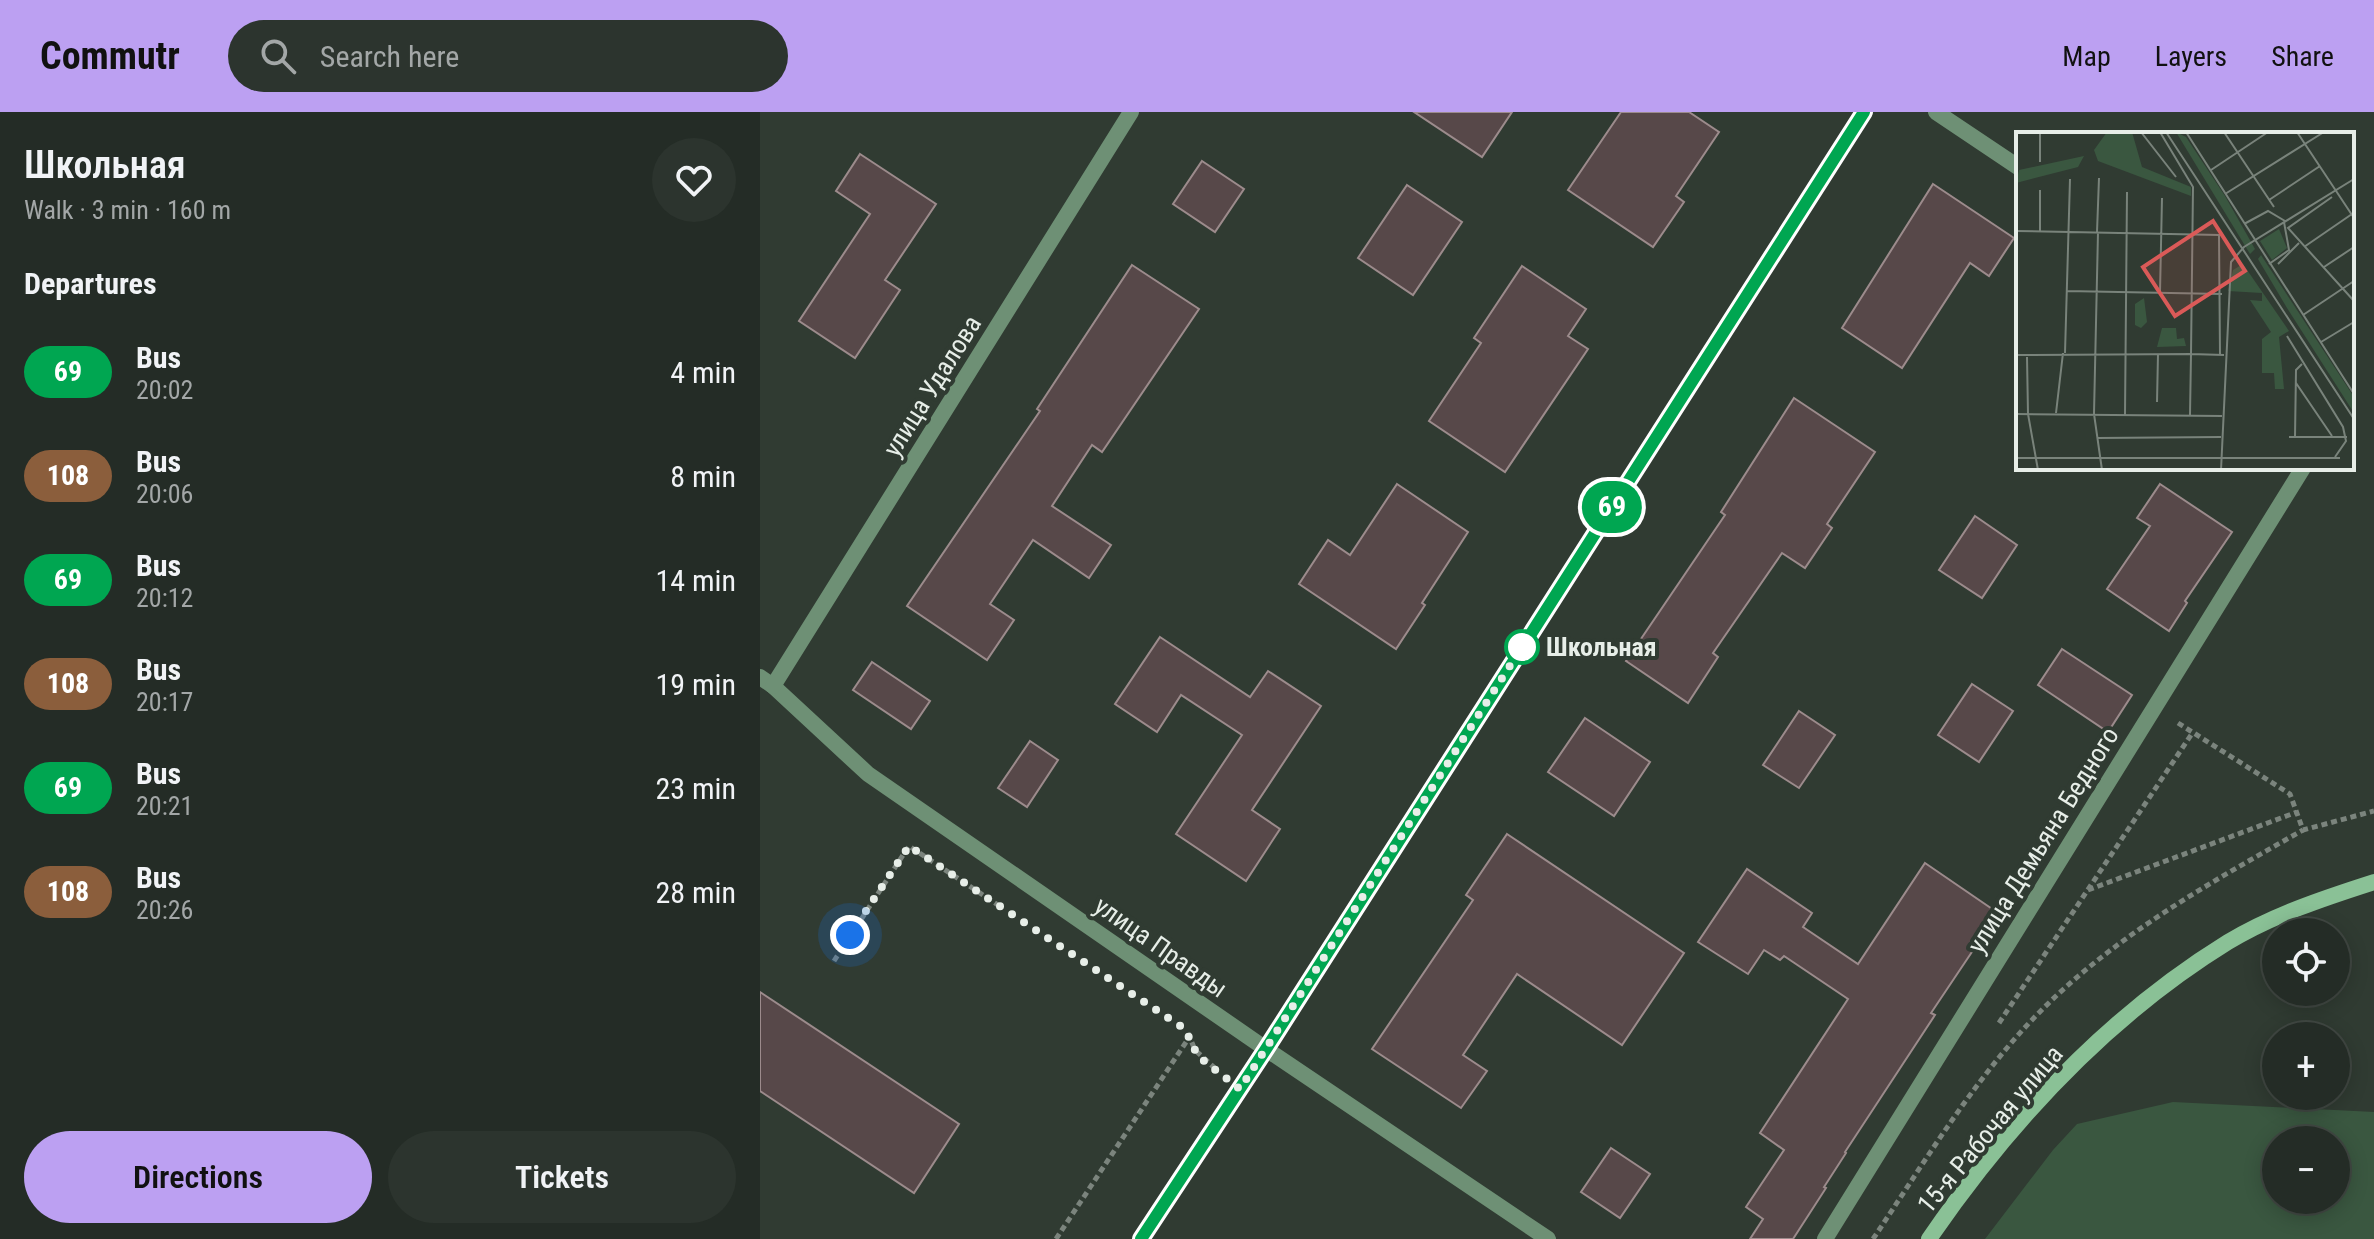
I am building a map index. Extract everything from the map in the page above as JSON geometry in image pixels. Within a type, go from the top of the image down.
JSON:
[{"type":"main road","points":[[1141,1239],[1266,1049],[1864,112]]},
{"type":"main road","name":"15-я Рабочая улица","points":[[1929,1239],[1955,1201],[2057,1080],[2156,990],[2231,941],[2313,901],[2374,882]]},
{"type":"street","name":"улица Удалова","points":[[766,681],[1131,112]]},
{"type":"street","points":[[1936,112],[2016,166]]},
{"type":"street","name":"улица Демьяна Бедного","points":[[1825,1239],[2302,470]]},
{"type":"street","name":"улица Правды","points":[[766,681],[868,774],[1548,1239]]},
{"type":"path","points":[[2154,707],[2290,794],[2303,830]]},
{"type":"path","points":[[1996,1027],[2193,732]]},
{"type":"path","points":[[1873,1239],[1984,1077],[2030,1022],[2081,973],[2146,924],[2194,893],[2303,830],[2374,811]]},
{"type":"path","points":[[2088,890],[2297,812]]},
{"type":"path","points":[[834,961],[909,846],[1014,916]]},
{"type":"path","points":[[1185,1029],[1204,1061],[1240,1089]]},
{"type":"path","points":[[1056,1239],[1190,1036]]},
{"type":"green space","points":[[2173,1102],[2262,1106],[2262,1110],[2374,1112],[2374,1239],[1985,1239],[2053,1150],[2077,1124]]},
{"type":"building","points":[[1414,112],[1512,112],[1482,157]]},
{"type":"building","points":[[1621,112],[1689,112],[1719,132],[1676,196],[1684,202],[1653,247],[1568,190]]},
{"type":"building","points":[[860,154],[936,204],[885,280],[900,290],[855,358],[799,321],[870,214],[836,191]]},
{"type":"building","points":[[1202,161],[1244,189],[1215,232],[1173,204]]},
{"type":"building","points":[[1933,184],[2014,238],[1989,276],[1970,263],[1902,368],[1842,328]]},
{"type":"building","points":[[1407,185],[1462,222],[1413,295],[1358,258]]},
{"type":"building","points":[[1132,265],[1199,309],[1102,452],[1092,445],[1052,506],[1111,545],[1089,578],[1033,540],[990,604],[1014,620],[987,660],[907,606],[1040,411],[1037,409]]},
{"type":"building","points":[[1522,266],[1586,309],[1568,336],[1588,349],[1505,472],[1429,421],[1481,343],[1474,338]]},
{"type":"building","points":[[1794,398],[1875,452],[1827,524],[1832,528],[1805,568],[1782,553],[1713,653],[1718,657],[1688,703],[1626,661],[1725,515],[1721,512]]},
{"type":"building","points":[[1397,484],[1468,532],[1396,649],[1299,584],[1328,540],[1350,555]]},
{"type":"building","points":[[2160,484],[2232,532],[2185,601],[2187,603],[2169,631],[2107,589],[2150,526],[2137,518]]},
{"type":"building","points":[[1975,516],[2017,545],[1982,598],[1939,570]]},
{"type":"building","points":[[1160,637],[1250,697],[1268,671],[1321,706],[1252,810],[1280,829],[1246,881],[1176,834],[1242,735],[1181,695],[1157,732],[1115,704]]},
{"type":"building","points":[[2062,649],[2132,695],[2108,732],[2038,685]]},
{"type":"building","points":[[872,662],[930,701],[911,729],[853,690]]},
{"type":"building","points":[[1972,684],[2013,711],[1979,762],[1938,735]]},
{"type":"building","points":[[1799,711],[1835,735],[1799,788],[1763,765]]},
{"type":"building","points":[[1585,718],[1650,762],[1614,816],[1548,772]]},
{"type":"building","points":[[1030,741],[1058,760],[1027,807],[998,788]]},
{"type":"building","points":[[1507,834],[1684,953],[1622,1045],[1517,974],[1463,1055],[1487,1071],[1461,1108],[1372,1049],[1473,900],[1466,895]]},
{"type":"building","points":[[1925,863],[1998,913],[1931,1013],[1935,1015],[1845,1152],[1793,1239],[1750,1239],[1763,1219],[1746,1207],[1784,1150],[1760,1133],[1848,999],[1784,956],[1780,960],[1764,950],[1748,974],[1698,942],[1747,869],[1812,913],[1803,927],[1858,964]]},
{"type":"building","points":[[760,992],[959,1124],[914,1193],[760,1091]]},
{"type":"building","points":[[1611,1148],[1650,1174],[1620,1218],[1581,1192]]},
{"type":"bus line","name":"69","points":[[1141,1239],[1266,1049],[1864,112]]},
{"type":"place","name":"Школьная","points":[[1522,647]]},
{"type":"route","points":[[850,935],[909,846],[1185,1029],[1204,1061],[1240,1089],[1527,639],[1522,647]]}]
